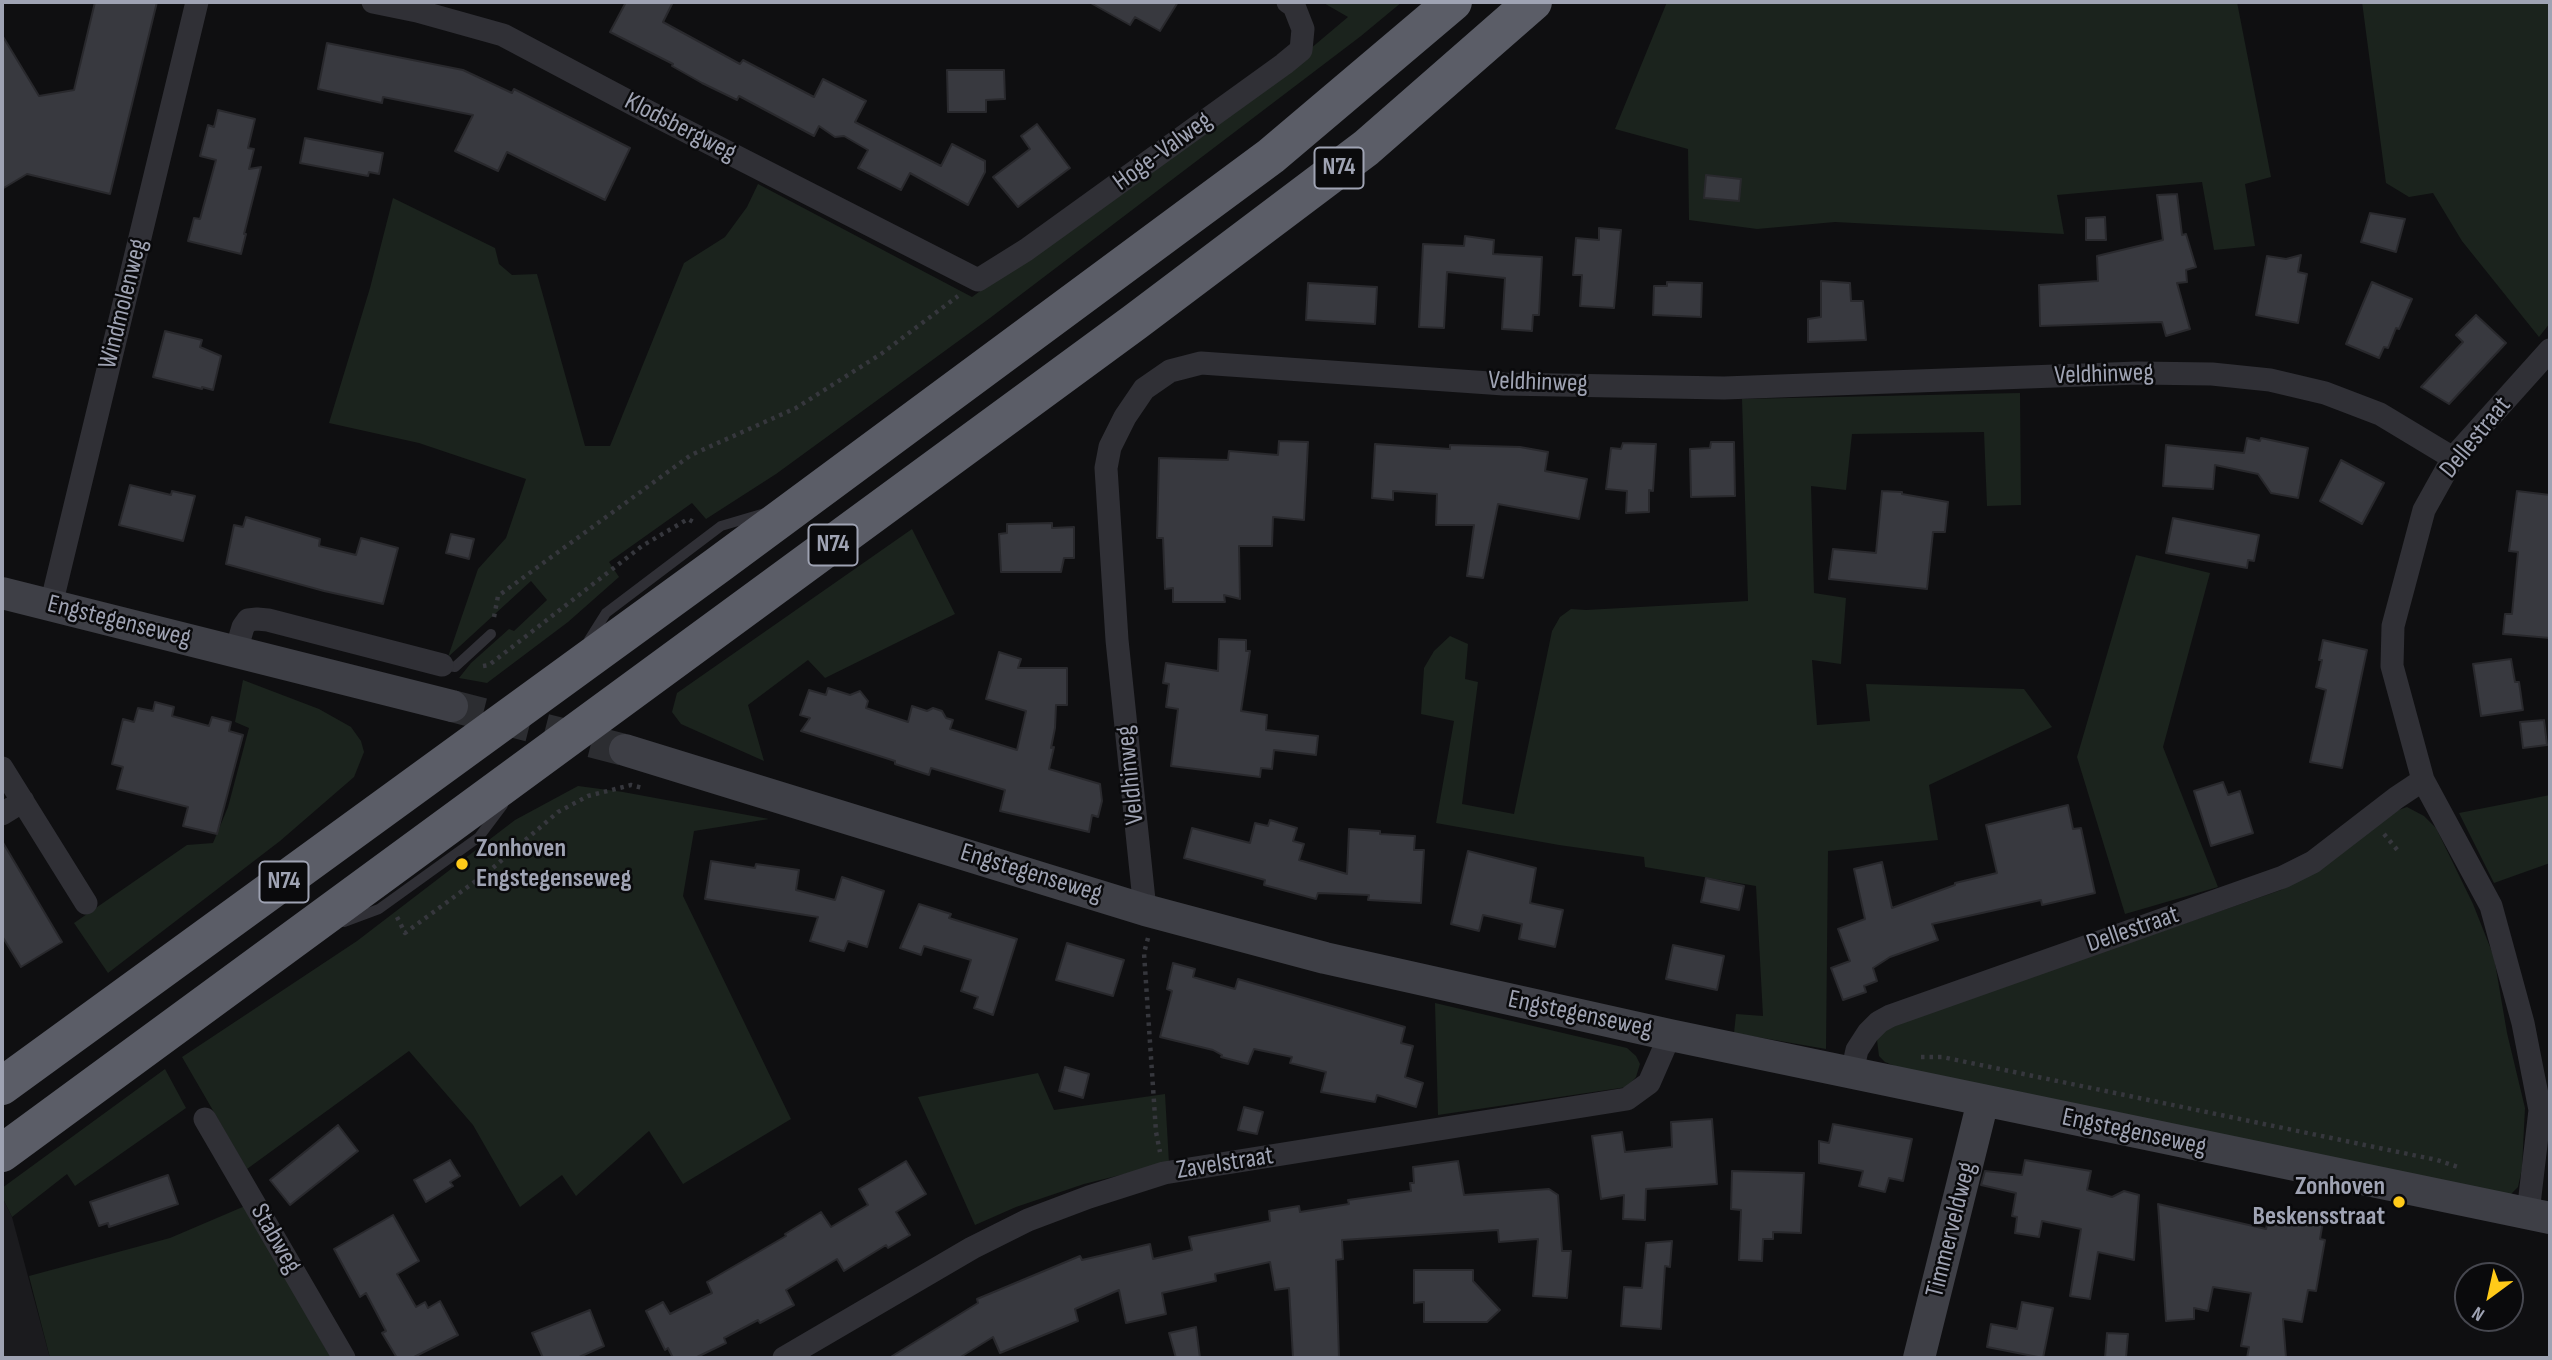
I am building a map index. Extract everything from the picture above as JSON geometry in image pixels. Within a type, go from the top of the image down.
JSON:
[{"type":"highway","name":"N74","points":[[2,1086],[1271,156],[1453,2]]},
{"type":"highway","name":"N74","points":[[2,1153],[1124,331],[1366,148],[1532,2]]},
{"type":"street","name":"Windmolenweg","points":[[51,605],[197,2]]},
{"type":"street","name":"Klodsbergweg","points":[[373,2],[417,11],[503,35],[978,280]]},
{"type":"street","name":"Hoge-Valweg","points":[[978,280],[1026,250],[1301,50],[1303,29],[1294,6],[1288,2]]},
{"type":"street","name":"Dellestraat","points":[[2539,1215],[2540,1110],[2523,1023],[2491,906],[2423,780],[2392,666],[2393,626],[2424,510],[2453,458],[2550,350]]},
{"type":"street","name":"Veldhinweg","points":[[1145,910],[1117,640],[1106,468],[1110,447],[1144,389],[1170,371],[1201,363],[1504,384],[1724,388],[2138,373],[2212,373],[2270,380],[2325,393],[2380,414],[2453,458]]},
{"type":"street","name":"Engstegenseweg","points":[[2,593],[452,706]]},
{"type":"street","points":[[236,651],[243,626],[248,620],[268,620],[448,666]]},
{"type":"street","name":"Engstegenseweg","points":[[625,750],[1145,910],[1325,958],[1670,1035],[2539,1215]]},
{"type":"street","points":[[2,768],[86,903]]},
{"type":"street","name":"Dellestraat","points":[[1852,1072],[1857,1050],[1879,1022],[1890,1016],[2283,877],[2313,862],[2423,780]]},
{"type":"street","points":[[2,814],[23,801]]},
{"type":"street","name":"Zavelstraat","points":[[784,1358],[972,1248],[1027,1220],[1089,1197],[1164,1173],[1627,1099],[1649,1083],[1670,1035]]},
{"type":"street","name":"Timmerveldweg","points":[[1919,1358],[1983,1101]]},
{"type":"street","name":"Stabweg","points":[[205,1119],[344,1358]]},
{"type":"lane","points":[[448,666],[491,634]]},
{"type":"path","points":[[491,634],[498,596],[691,456],[796,408],[881,354],[978,280]]},
{"type":"path","points":[[448,666],[469,669],[489,665],[642,546],[688,519],[698,525]]},
{"type":"path","points":[[395,912],[405,933],[488,872],[558,812],[588,796],[631,785],[652,789]]},
{"type":"path","points":[[1145,910],[1150,930],[1144,953],[1151,1064],[1156,1132],[1164,1173]]},
{"type":"shaded area","points":[[1322,2],[1402,2],[990,318],[776,474],[706,519],[692,503],[609,562],[619,577],[568,622],[487,683],[459,678],[471,663],[509,629],[514,631],[547,600],[531,581],[448,657],[478,569],[506,538],[526,479],[419,443],[329,423],[370,288],[393,198],[495,248],[499,264],[512,275],[537,274],[585,446],[610,446],[684,263],[725,237],[747,207],[758,184],[972,297],[1297,60],[1348,17]]},
{"type":"shaded area","points":[[1667,2],[2237,2],[2271,177],[2245,184],[2255,246],[2214,250],[2202,182],[2057,195],[2064,234],[1835,222],[1757,229],[1689,220],[1688,149],[1615,129]]},
{"type":"shaded area","points":[[2362,2],[2550,2],[2550,323],[2539,337],[2462,241],[2433,193],[2409,197],[2386,183]]},
{"type":"shaded area","points":[[2020,393],[2021,505],[1987,506],[1984,432],[1852,434],[1846,490],[1811,486],[1814,593],[1846,598],[1841,664],[1812,660],[1817,725],[1870,721],[1866,684],[2024,689],[2052,727],[1929,785],[1938,840],[1828,851],[1826,1049],[1734,1033],[1736,1014],[1763,1016],[1756,886],[1645,867],[1644,857],[1436,823],[1454,721],[1421,714],[1424,668],[1434,651],[1450,636],[1468,644],[1465,679],[1478,682],[1462,804],[1514,814],[1552,631],[1560,617],[1571,609],[1748,601],[1742,399]]},
{"type":"shaded area","points":[[912,529],[955,614],[825,678],[808,660],[748,705],[764,761],[681,724],[672,712],[677,693]]},
{"type":"shaded area","points":[[2136,555],[2210,573],[2163,747],[2218,887],[2125,914],[2077,757]]},
{"type":"shaded area","points":[[243,680],[319,709],[351,727],[361,741],[364,752],[354,777],[280,841],[108,973],[74,923],[187,845],[213,843],[228,807],[249,728],[235,722]]},
{"type":"shaded area","points":[[578,786],[769,819],[694,831],[683,896],[791,1119],[683,1184],[649,1131],[576,1196],[562,1175],[520,1207],[473,1125],[409,1051],[247,1169],[182,1057],[357,941],[515,820]]},
{"type":"shaded area","points":[[2550,795],[2550,863],[2494,883],[2459,813]]},
{"type":"shaded area","points":[[2407,807],[2424,816],[2436,828],[2473,904],[2494,957],[2507,1033],[2525,1108],[2522,1168],[2518,1187],[2509,1196],[1900,1068],[1885,1062],[1879,1056],[1877,1040],[1886,1027],[2281,890],[2393,812]]},
{"type":"shaded area","points":[[1435,1003],[1627,1048],[1640,1064],[1636,1077],[1627,1087],[1438,1115]]},
{"type":"shaded area","points":[[165,1069],[186,1108],[75,1186],[67,1174],[12,1217],[2,1197],[2,1188]]},
{"type":"shaded area","points":[[1038,1073],[1054,1110],[1165,1094],[1169,1163],[1084,1184],[1016,1207],[975,1225],[918,1097]]},
{"type":"shaded area","points":[[2,1197],[12,1217],[50,1358],[2,1358]]},
{"type":"shaded area","points":[[245,1206],[331,1358],[50,1358],[29,1276],[170,1238]]},
{"type":"building","points":[[95,2],[157,2],[110,194],[27,174],[2,189],[2,35],[39,96],[74,90]]},
{"type":"building","points":[[626,2],[673,2],[663,22],[740,64],[743,60],[814,97],[823,79],[866,101],[855,122],[941,166],[952,144],[985,161],[985,172],[968,205],[910,173],[901,190],[858,168],[868,150],[844,136],[835,137],[819,126],[814,136],[739,96],[737,100],[702,83],[672,66],[673,64],[610,32]]},
{"type":"building","points":[[1089,2],[1178,2],[1160,31],[1135,17],[1130,25]]},
{"type":"building","points":[[327,43],[463,70],[512,93],[514,89],[630,148],[605,200],[507,152],[498,171],[455,151],[473,115],[383,97],[382,103],[318,89]]},
{"type":"building","points":[[947,70],[1004,70],[1005,99],[986,100],[986,112],[948,112]]},
{"type":"building","points":[[218,110],[255,119],[248,148],[254,149],[249,169],[261,167],[241,254],[188,241],[194,218],[200,219],[216,160],[200,156],[208,125],[214,127]]},
{"type":"building","points":[[1037,124],[1070,168],[1018,207],[993,177],[1030,149],[1021,136]]},
{"type":"building","points":[[305,138],[383,153],[379,174],[369,172],[368,176],[300,163]]},
{"type":"building","points":[[1706,175],[1741,179],[1739,201],[1704,198]]},
{"type":"building","points":[[2177,194],[2182,235],[2186,234],[2196,267],[2186,270],[2187,282],[2177,283],[2190,329],[2166,336],[2162,322],[2040,326],[2039,285],[2098,281],[2097,256],[2163,240],[2157,195]]},
{"type":"building","points":[[2370,213],[2405,219],[2396,252],[2361,242]]},
{"type":"building","points":[[2105,217],[2106,240],[2086,240],[2086,218]]},
{"type":"building","points":[[1599,228],[1621,230],[1614,308],[1580,306],[1582,275],[1573,275],[1576,238],[1599,240]]},
{"type":"building","points":[[1465,236],[1494,240],[1493,254],[1542,257],[1539,315],[1533,315],[1532,331],[1502,329],[1505,278],[1447,272],[1444,328],[1419,327],[1423,244],[1464,246]]},
{"type":"building","points":[[2301,255],[2298,272],[2307,274],[2298,323],[2256,315],[2267,256],[2286,259]]},
{"type":"building","points":[[1821,281],[1850,283],[1851,301],[1863,301],[1866,340],[1808,342],[1808,319],[1821,317]]},
{"type":"building","points":[[1667,282],[1702,283],[1701,317],[1653,315],[1654,286],[1667,286]]},
{"type":"building","points":[[2372,282],[2412,299],[2399,329],[2396,328],[2388,348],[2384,347],[2379,358],[2346,344]]},
{"type":"building","points":[[1308,283],[1377,287],[1375,324],[1306,320]]},
{"type":"building","points":[[2476,315],[2506,343],[2449,404],[2421,387],[2463,342],[2456,335]]},
{"type":"building","points":[[165,331],[202,340],[200,347],[221,356],[213,390],[153,377]]},
{"type":"building","points":[[2247,438],[2260,441],[2261,438],[2308,448],[2298,498],[2271,493],[2258,474],[2215,465],[2213,489],[2163,486],[2166,445],[2244,453]]},
{"type":"building","points":[[1279,441],[1308,442],[1304,520],[1273,517],[1272,546],[1239,546],[1240,599],[1224,595],[1225,602],[1173,602],[1173,588],[1165,589],[1163,538],[1157,538],[1159,458],[1228,460],[1229,451],[1278,455]]},
{"type":"building","points":[[1711,442],[1734,442],[1735,496],[1691,497],[1690,449],[1710,448]]},
{"type":"building","points":[[1623,443],[1656,444],[1653,491],[1649,490],[1649,512],[1626,513],[1627,491],[1606,489],[1611,448],[1621,449]]},
{"type":"building","points":[[1375,444],[1450,449],[1450,445],[1520,447],[1548,452],[1545,471],[1587,479],[1579,519],[1498,504],[1483,578],[1467,576],[1474,525],[1436,525],[1437,494],[1393,491],[1393,500],[1372,498]]},
{"type":"building","points":[[2341,460],[2384,483],[2362,524],[2320,501]]},
{"type":"building","points":[[130,485],[171,495],[172,491],[195,496],[183,541],[119,525]]},
{"type":"building","points":[[1882,491],[1902,492],[1948,502],[1945,532],[1933,532],[1927,589],[1829,579],[1833,549],[1876,553]]},
{"type":"building","points":[[2517,491],[2550,495],[2550,638],[2503,634],[2505,614],[2512,614],[2518,552],[2509,551]]},
{"type":"building","points":[[246,517],[320,539],[319,546],[356,555],[361,538],[398,548],[383,604],[226,564],[234,525],[243,527]]},
{"type":"building","points":[[2173,518],[2259,535],[2254,561],[2248,560],[2247,568],[2166,553]]},
{"type":"building","points":[[1052,523],[1052,528],[1074,527],[1074,558],[1064,558],[1061,572],[1001,572],[999,534],[1007,533],[1007,524]]},
{"type":"building","points":[[451,534],[474,539],[469,559],[446,553]]},
{"type":"building","points":[[1219,639],[1246,640],[1246,651],[1250,651],[1241,711],[1267,715],[1266,730],[1318,736],[1316,755],[1274,750],[1272,769],[1261,768],[1260,777],[1171,766],[1178,709],[1166,707],[1169,684],[1163,683],[1166,663],[1218,671]]},
{"type":"building","points":[[2323,640],[2367,650],[2342,768],[2310,762],[2326,690],[2316,687]]},
{"type":"building","points":[[999,652],[1021,659],[1018,668],[1067,668],[1067,705],[1056,705],[1051,748],[1054,747],[1049,769],[1100,784],[1102,801],[1098,817],[1092,815],[1089,832],[1000,811],[1005,790],[931,768],[929,775],[895,764],[895,761],[801,731],[810,718],[800,715],[809,690],[826,695],[828,688],[850,695],[860,691],[868,701],[866,708],[908,722],[912,706],[927,711],[933,708],[953,720],[950,729],[1017,750],[1026,711],[986,699]]},
{"type":"building","points":[[2511,659],[2515,682],[2519,682],[2523,710],[2481,716],[2473,664]]},
{"type":"building","points":[[155,702],[174,707],[172,716],[209,726],[212,717],[231,722],[229,731],[243,735],[217,834],[183,826],[188,807],[117,789],[123,767],[112,764],[123,719],[134,722],[138,708],[153,711]]},
{"type":"building","points":[[2544,720],[2547,745],[2523,748],[2520,722]]},
{"type":"building","points":[[2223,782],[2228,795],[2240,791],[2253,833],[2211,846],[2194,791]]},
{"type":"building","points":[[2068,805],[2073,829],[2081,828],[2095,893],[2042,905],[2041,900],[1932,924],[1938,940],[1890,957],[1873,968],[1877,981],[1864,986],[1866,992],[1843,1000],[1831,968],[1850,961],[1838,929],[1865,919],[1854,869],[1882,862],[1892,908],[1955,883],[1997,873],[1986,825]]},
{"type":"building","points":[[1270,820],[1297,828],[1293,841],[1304,844],[1299,860],[1347,874],[1349,829],[1415,836],[1414,850],[1424,850],[1421,903],[1368,900],[1369,895],[1318,893],[1316,899],[1264,885],[1265,880],[1184,858],[1192,828],[1250,843],[1255,823],[1268,826]]},
{"type":"building","points":[[2,841],[62,942],[21,967],[2,936]]},
{"type":"building","points":[[1468,851],[1536,868],[1530,903],[1563,910],[1555,947],[1519,939],[1522,924],[1483,915],[1479,931],[1451,924]]},
{"type":"building","points":[[711,861],[755,868],[756,864],[799,870],[796,890],[835,900],[842,877],[884,891],[867,947],[848,941],[844,951],[810,941],[818,917],[705,899]]},
{"type":"building","points":[[1706,878],[1744,886],[1739,910],[1701,902]]},
{"type":"building","points":[[919,904],[951,914],[949,918],[1017,939],[993,1015],[974,1008],[978,997],[961,991],[971,960],[924,946],[921,955],[900,948]]},
{"type":"building","points":[[1067,943],[1124,960],[1113,996],[1056,980]]},
{"type":"building","points":[[1673,945],[1724,956],[1717,990],[1666,979]]},
{"type":"building","points":[[1173,963],[1195,969],[1193,977],[1235,989],[1238,979],[1405,1027],[1401,1043],[1413,1046],[1405,1077],[1423,1083],[1416,1107],[1377,1095],[1375,1102],[1321,1092],[1326,1072],[1290,1063],[1292,1057],[1254,1049],[1248,1064],[1221,1057],[1222,1055],[1213,1050],[1160,1037],[1172,991],[1167,989]]},
{"type":"building","points":[[1065,1067],[1089,1074],[1083,1098],[1059,1091]]},
{"type":"building","points":[[1244,1107],[1263,1112],[1257,1134],[1238,1130]]},
{"type":"building","points":[[1712,1119],[1717,1184],[1646,1189],[1645,1220],[1623,1219],[1624,1195],[1601,1199],[1592,1136],[1622,1132],[1625,1152],[1672,1147],[1671,1122]]},
{"type":"building","points":[[1833,1124],[1912,1139],[1903,1181],[1889,1178],[1885,1192],[1859,1186],[1863,1171],[1819,1163],[1819,1141],[1829,1143]]},
{"type":"building","points":[[338,1125],[358,1151],[290,1205],[270,1180]]},
{"type":"building","points":[[450,1160],[460,1176],[450,1182],[453,1186],[426,1202],[414,1180]]},
{"type":"building","points":[[2025,1160],[2091,1171],[2087,1190],[2112,1197],[2124,1191],[2139,1195],[2134,1260],[2098,1252],[2090,1299],[2070,1296],[2081,1229],[2042,1221],[2039,1237],[2015,1233],[2017,1217],[2012,1216],[2016,1193],[1981,1185],[1985,1171],[2022,1175]]},
{"type":"building","points":[[906,1161],[926,1194],[896,1212],[910,1235],[888,1248],[886,1245],[844,1271],[837,1259],[786,1290],[794,1305],[724,1338],[726,1343],[695,1358],[673,1358],[668,1348],[665,1350],[646,1311],[663,1302],[670,1314],[712,1293],[707,1282],[786,1236],[785,1234],[821,1212],[831,1227],[868,1205],[859,1189]]},
{"type":"building","points":[[1458,1161],[1464,1195],[1549,1189],[1558,1195],[1562,1251],[1571,1251],[1567,1298],[1533,1296],[1538,1239],[1499,1242],[1498,1230],[1342,1240],[1343,1259],[1336,1260],[1339,1358],[1293,1358],[1289,1288],[1275,1290],[1270,1262],[1215,1274],[1216,1281],[1162,1293],[1166,1314],[1126,1323],[1119,1290],[1075,1309],[1078,1321],[1000,1353],[993,1337],[959,1358],[889,1358],[978,1303],[977,1299],[1080,1256],[1082,1260],[1150,1244],[1153,1259],[1192,1250],[1189,1237],[1270,1221],[1269,1211],[1299,1206],[1300,1212],[1349,1204],[1348,1200],[1411,1191],[1410,1183],[1414,1183],[1413,1167]]},
{"type":"building","points":[[1732,1171],[1804,1173],[1801,1233],[1773,1232],[1773,1239],[1763,1239],[1762,1261],[1739,1260],[1741,1210],[1731,1209]]},
{"type":"building","points":[[168,1175],[178,1204],[109,1227],[108,1223],[99,1226],[90,1202]]},
{"type":"building","points":[[2158,1204],[2266,1229],[2270,1210],[2323,1221],[2320,1239],[2325,1240],[2316,1291],[2308,1290],[2302,1322],[2283,1319],[2286,1358],[2247,1358],[2249,1347],[2241,1346],[2251,1293],[2213,1287],[2208,1311],[2194,1308],[2194,1319],[2166,1321]]},
{"type":"building","points":[[393,1215],[419,1261],[397,1274],[416,1307],[425,1302],[428,1308],[440,1301],[458,1335],[412,1358],[397,1358],[382,1333],[386,1331],[366,1293],[360,1297],[334,1249]]},
{"type":"building","points":[[1672,1241],[1670,1267],[1665,1266],[1661,1329],[1621,1326],[1624,1287],[1642,1288],[1646,1243]]},
{"type":"building","points":[[1414,1270],[1473,1270],[1473,1281],[1500,1310],[1487,1322],[1424,1322],[1424,1302],[1414,1303]]},
{"type":"building","points":[[2022,1302],[2053,1308],[2043,1358],[1987,1347],[1991,1324],[2017,1329]]},
{"type":"building","points":[[590,1310],[604,1346],[577,1358],[543,1358],[532,1333]]},
{"type":"building","points":[[1196,1327],[1200,1358],[1176,1358],[1169,1333]]},
{"type":"building","points":[[2107,1333],[2128,1334],[2126,1358],[2105,1358]]},
{"type":"tunnel","points":[[452,706],[625,750]]},
{"type":"place","name":"Zonhoven Engstegenseweg","points":[[462,864]]},
{"type":"place","name":"Zonhoven Beskensstraat","points":[[2399,1202]]}]
